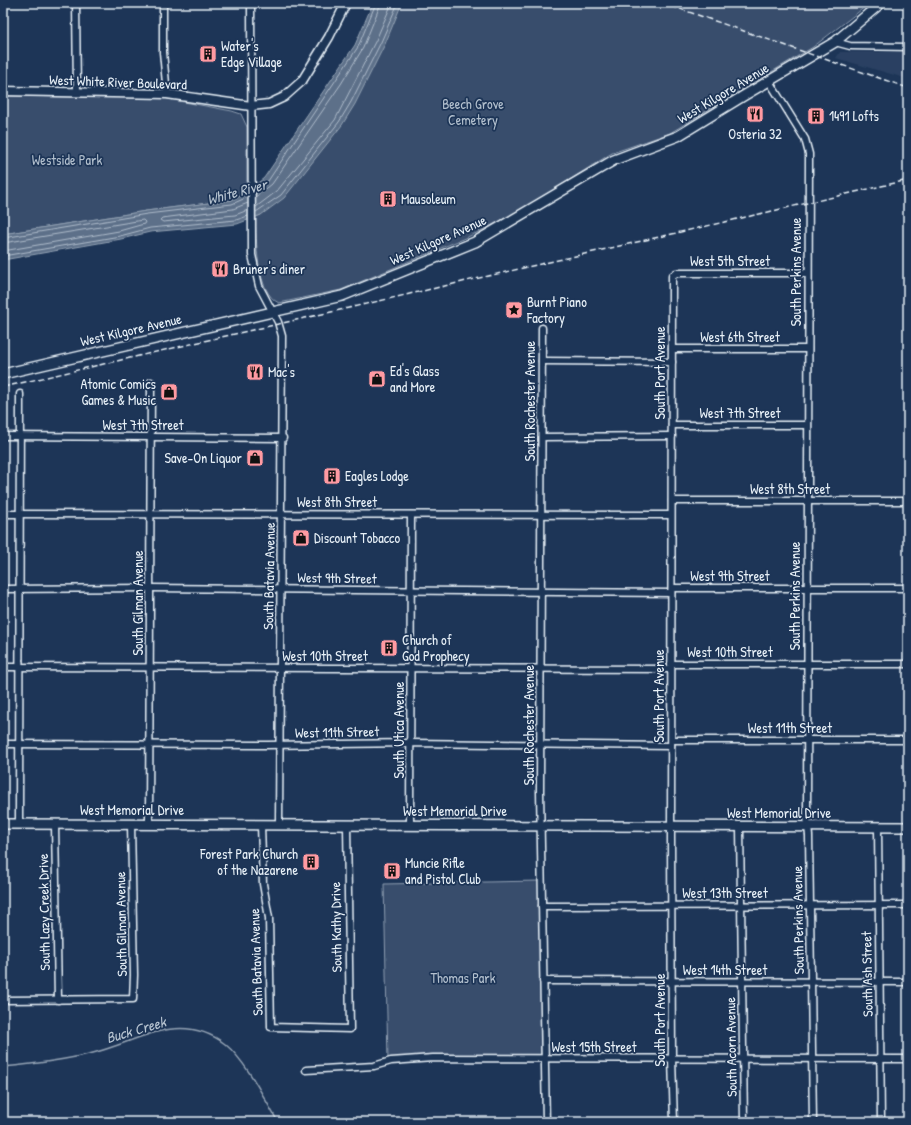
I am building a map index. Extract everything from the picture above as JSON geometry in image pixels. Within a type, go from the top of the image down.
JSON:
[{"type":"main road","name":"West Kilgore Avenue","points":[[3,374],[342,296],[475,242],[614,160],[678,136],[769,80],[835,42],[881,3]]},
{"type":"main road","name":"West Memorial Drive","points":[[3,824],[540,824],[740,827],[908,827]]},
{"type":"street","points":[[76,3],[77,92]]},
{"type":"street","points":[[164,3],[164,52],[167,94]]},
{"type":"street","points":[[251,3],[251,245],[254,269],[259,286],[272,313]]},
{"type":"street","name":"West White River Boulevard","points":[[3,91],[167,94],[251,106],[277,101],[299,85],[329,37],[346,3]]},
{"type":"street","points":[[835,42],[850,46],[908,47]]},
{"type":"street","name":"South Perkins Avenue","points":[[769,80],[803,134],[808,150],[807,740],[813,1122]]},
{"type":"street","name":"West 5th Street","points":[[676,273],[808,273]]},
{"type":"street","name":"South Port Avenue","points":[[674,1122],[671,982],[671,515],[672,276],[676,273]]},
{"type":"street","name":"South Batavia Avenue","points":[[272,313],[280,327],[282,336],[283,438],[279,825]]},
{"type":"street","name":"South Rochester Avenue","points":[[542,328],[540,824],[546,1122]]},
{"type":"street","name":"West 6th Street","points":[[672,349],[808,349]]},
{"type":"street","points":[[542,361],[672,362]]},
{"type":"street","name":"South Gilman Avenue","points":[[149,824],[151,514],[150,382]]},
{"type":"street","points":[[19,824],[20,394]]},
{"type":"street","name":"West 7th Street","points":[[672,425],[807,425]]},
{"type":"street","name":"West 7th Street","points":[[3,436],[283,438]]},
{"type":"street","points":[[542,437],[672,436]]},
{"type":"street","name":"West 8th Street","points":[[672,501],[908,501]]},
{"type":"street","name":"West 8th Street","points":[[3,514],[671,515]]},
{"type":"street","name":"South Utica Avenue","points":[[410,825],[412,592],[411,515]]},
{"type":"street","name":"West 9th Street","points":[[3,589],[150,588],[412,592],[541,592],[908,588]]},
{"type":"street","name":"West 10th Street","points":[[3,667],[541,669],[807,664],[908,664]]},
{"type":"street","name":"West 11th Street","points":[[3,744],[541,744],[908,740]]},
{"type":"street","name":"South Lazy Creek Drive","points":[[55,824],[58,1000]]},
{"type":"street","name":"South Gilman Avenue","points":[[58,1000],[133,999],[134,975],[131,824]]},
{"type":"street","name":"South Batavia Avenue","points":[[261,825],[263,884],[269,918],[271,1027],[350,1029]]},
{"type":"street","name":"South Kathy Drive","points":[[347,825],[350,1029]]},
{"type":"street","name":"South Acorn Avenue","points":[[740,827],[744,1122]]},
{"type":"street","name":"South Ash Street","points":[[878,827],[882,1122]]},
{"type":"street","name":"West 13th Street","points":[[542,906],[809,904],[908,905]]},
{"type":"street","name":"West 14th Street","points":[[543,980],[742,983],[908,982]]},
{"type":"street","points":[[3,1000],[58,1000]]},
{"type":"street","name":"West 15th Street","points":[[306,1070],[374,1066],[392,1062],[434,1058],[811,1060],[908,1059]]},
{"type":"shaded area","points":[[840,52],[908,52],[908,79],[836,58]]},
{"type":"green space","name":"Beech Grove Cemetery","points":[[402,3],[870,3],[813,47],[670,133],[612,153],[528,206],[479,232],[341,290],[279,303],[271,297],[262,277],[257,251],[256,217],[261,215]]},
{"type":"green space","name":"Westside Park","points":[[3,96],[163,98],[241,114],[247,127],[247,193],[232,200],[146,211],[3,234]]},
{"type":"green space","name":"Thomas Park","points":[[539,881],[541,1056],[439,1055],[388,1060],[384,884]]},
{"type":"water","points":[[373,3],[402,3],[385,44],[355,104],[342,125],[284,198],[261,215],[237,224],[150,232],[121,239],[3,260],[3,234],[146,211],[232,200],[244,194],[264,178],[355,45]]},
{"type":"waterway","name":"Buck Creek","points":[[3,1067],[48,1062],[81,1056],[160,1031],[192,1029],[208,1034],[225,1044],[233,1051],[254,1080],[278,1122]]},
{"type":"railway","points":[[663,3],[908,88]]},
{"type":"railway","points":[[3,387],[908,180]]},
{"type":"place","name":"Water's Edge Village","points":[[208,54]]},
{"type":"place","name":"Osteria 32","points":[[755,114]]},
{"type":"place","name":"1491 Lofts","points":[[816,116]]},
{"type":"place","name":"Mausoleum","points":[[388,199]]},
{"type":"place","name":"Bruner's diner","points":[[220,269]]},
{"type":"place","name":"Burnt Piano Factory","points":[[514,310]]},
{"type":"place","name":"Mac's","points":[[255,372]]},
{"type":"place","name":"Ed's Glass and More","points":[[377,379]]},
{"type":"place","name":"Atomic Comics Games & Music","points":[[169,392]]},
{"type":"place","name":"Save-On Liquor","points":[[255,458]]},
{"type":"place","name":"Eagles Lodge","points":[[332,476]]},
{"type":"place","name":"Discount Tobacco","points":[[301,538]]},
{"type":"place","name":"Church of God Prophecy","points":[[389,648]]},
{"type":"place","name":"Forest Park Church of the Nazarene","points":[[311,862]]},
{"type":"place","name":"Muncie Rifle and Pistol Club","points":[[392,871]]},
{"type":"water label","name":"White River","points":[[237,192]]}]
